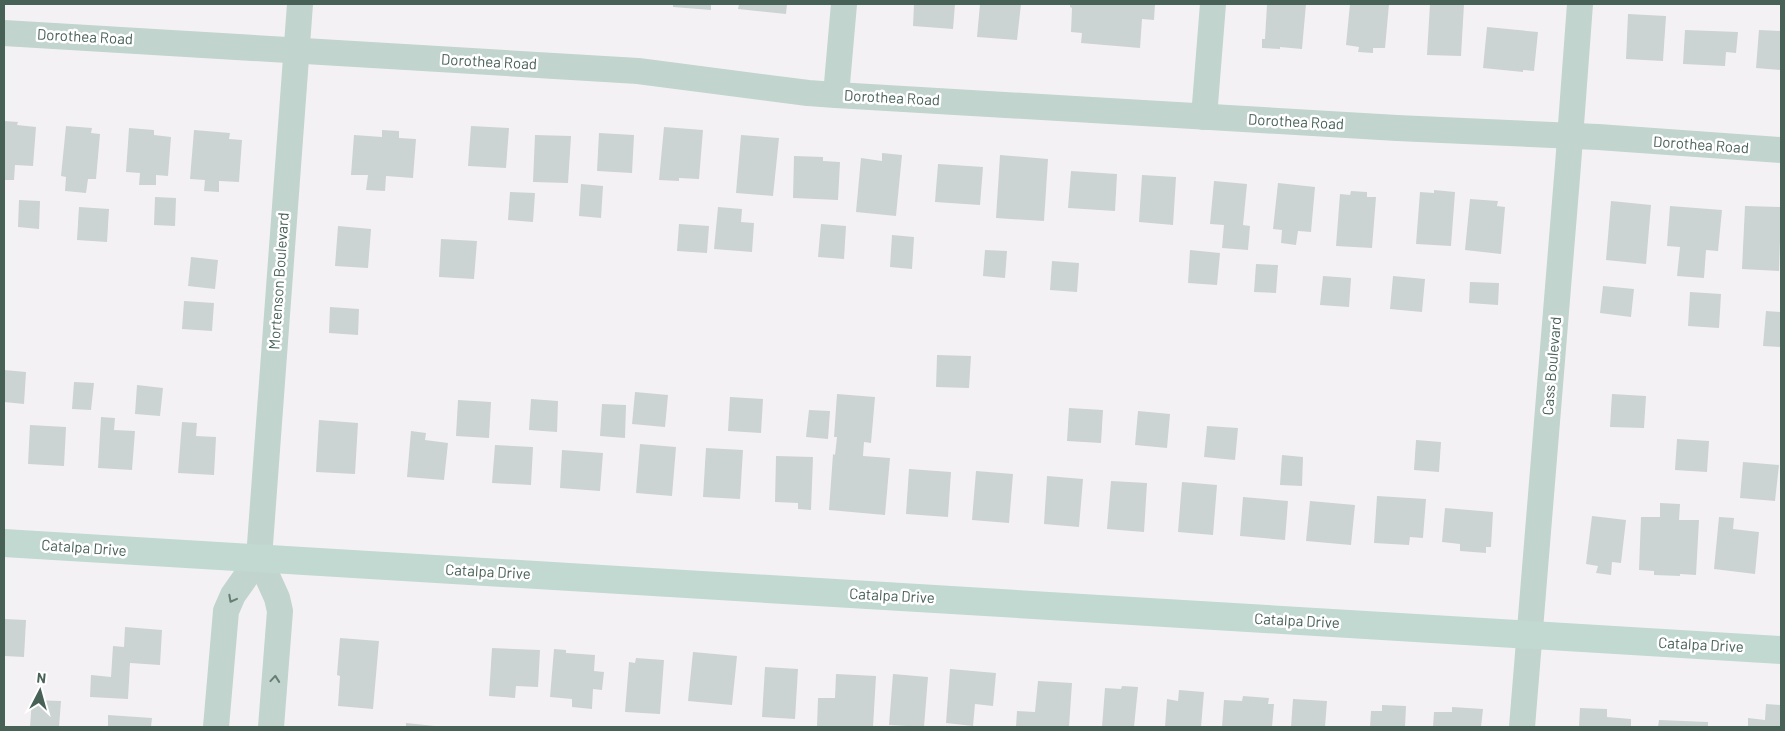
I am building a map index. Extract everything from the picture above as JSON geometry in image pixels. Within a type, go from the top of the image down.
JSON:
[{"type":"street","name":"Mortenson Boulevard","points":[[271,727],[280,611],[277,598],[259,558],[300,4]]},
{"type":"street","points":[[836,95],[844,4]]},
{"type":"street","points":[[1204,117],[1213,4]]},
{"type":"street","name":"Cass Boulevard","points":[[1522,727],[1580,4]]},
{"type":"street","name":"Dorothea Road","points":[[4,32],[638,71],[836,95],[1781,150]]},
{"type":"street","name":"Catalpa Drive","points":[[4,543],[1781,650]]},
{"type":"street","points":[[216,727],[226,612],[233,595],[259,558]]},
{"type":"building","points":[[673,4],[711,4],[711,10],[673,7]]},
{"type":"building","points":[[739,4],[787,4],[786,14],[738,9]]},
{"type":"building","points":[[914,4],[955,4],[953,29],[913,26]]},
{"type":"building","points":[[980,4],[1021,4],[1017,40],[977,37]]},
{"type":"building","points":[[1070,4],[1155,4],[1154,20],[1142,19],[1140,48],[1081,43],[1082,33],[1071,32],[1072,8]]},
{"type":"building","points":[[1267,4],[1306,4],[1302,49],[1262,48],[1262,39],[1265,39]]},
{"type":"building","points":[[1350,4],[1389,4],[1385,48],[1373,48],[1373,53],[1358,52],[1359,47],[1346,45]]},
{"type":"building","points":[[1430,4],[1464,4],[1461,56],[1427,55]]},
{"type":"building","points":[[1628,14],[1666,16],[1663,61],[1626,59]]},
{"type":"building","points":[[1487,27],[1538,32],[1534,71],[1523,70],[1523,72],[1483,68]]},
{"type":"building","points":[[1685,30],[1738,32],[1736,53],[1726,52],[1725,66],[1683,64]]},
{"type":"building","points":[[1759,30],[1781,31],[1781,70],[1756,68]]},
{"type":"building","points":[[4,121],[18,122],[17,125],[36,127],[33,166],[15,165],[14,180],[4,180]]},
{"type":"building","points":[[66,126],[92,128],[91,133],[100,134],[96,179],[88,179],[86,193],[65,191],[66,177],[61,176]]},
{"type":"building","points":[[471,126],[509,128],[506,168],[468,166]]},
{"type":"building","points":[[664,127],[703,130],[699,179],[659,180]]},
{"type":"building","points":[[129,128],[154,130],[154,135],[171,137],[168,176],[156,175],[156,185],[139,185],[140,173],[126,172]]},
{"type":"building","points":[[194,130],[230,133],[229,139],[242,140],[239,182],[219,181],[219,192],[204,191],[205,180],[190,179]]},
{"type":"building","points":[[382,130],[399,131],[399,138],[416,139],[413,178],[386,176],[385,191],[366,190],[368,175],[351,175],[354,135],[382,137]]},
{"type":"building","points":[[599,133],[634,135],[632,173],[597,171]]},
{"type":"building","points":[[535,135],[571,136],[568,183],[533,182]]},
{"type":"building","points":[[741,135],[779,138],[773,196],[736,193]]},
{"type":"building","points":[[882,153],[902,155],[896,216],[856,212],[861,158],[882,161]]},
{"type":"building","points":[[1000,155],[1048,159],[1044,221],[996,218]]},
{"type":"building","points":[[794,156],[823,157],[823,161],[840,162],[838,200],[793,198]]},
{"type":"building","points":[[938,164],[983,167],[980,205],[935,202]]},
{"type":"building","points":[[1071,171],[1117,174],[1115,211],[1068,208]]},
{"type":"building","points":[[1142,175],[1176,177],[1173,225],[1139,222]]},
{"type":"building","points":[[1214,181],[1247,184],[1243,225],[1250,226],[1248,250],[1222,248],[1224,225],[1210,224]]},
{"type":"building","points":[[1278,183],[1315,187],[1311,232],[1298,231],[1296,245],[1281,243],[1282,230],[1273,229]]},
{"type":"building","points":[[581,184],[603,186],[601,218],[579,216]]},
{"type":"building","points":[[1434,190],[1455,192],[1451,246],[1416,244],[1420,192],[1434,193]]},
{"type":"building","points":[[1351,191],[1367,192],[1367,197],[1376,197],[1372,248],[1336,246],[1340,194],[1350,195]]},
{"type":"building","points":[[510,192],[535,193],[533,222],[508,220]]},
{"type":"building","points":[[155,197],[176,198],[175,226],[154,225]]},
{"type":"building","points":[[1470,199],[1498,201],[1497,206],[1505,207],[1501,254],[1465,250]]},
{"type":"building","points":[[19,200],[40,201],[39,229],[18,227]]},
{"type":"building","points":[[1611,201],[1651,205],[1646,264],[1606,260]]},
{"type":"building","points":[[1670,206],[1722,210],[1718,251],[1706,250],[1704,278],[1677,276],[1680,247],[1667,246]]},
{"type":"building","points":[[1745,206],[1781,207],[1779,271],[1742,269]]},
{"type":"building","points":[[79,207],[109,209],[107,242],[77,240]]},
{"type":"building","points":[[718,207],[742,209],[741,222],[754,223],[752,252],[714,249]]},
{"type":"building","points":[[679,224],[709,226],[707,253],[677,251]]},
{"type":"building","points":[[821,224],[846,226],[844,259],[818,257]]},
{"type":"building","points":[[338,226],[371,229],[368,268],[335,266]]},
{"type":"building","points":[[892,235],[914,237],[912,269],[890,267]]},
{"type":"building","points":[[441,239],[477,241],[474,279],[439,277]]},
{"type":"building","points":[[985,250],[1007,251],[1005,278],[983,276]]},
{"type":"building","points":[[1190,250],[1220,253],[1217,285],[1188,283]]},
{"type":"building","points":[[191,257],[218,260],[215,289],[188,286]]},
{"type":"building","points":[[1052,261],[1079,263],[1077,292],[1050,290]]},
{"type":"building","points":[[1256,264],[1278,265],[1276,293],[1254,292]]},
{"type":"building","points":[[1323,276],[1351,278],[1349,307],[1320,305]]},
{"type":"building","points":[[1393,276],[1425,279],[1422,312],[1390,309]]},
{"type":"building","points":[[1470,282],[1499,283],[1498,305],[1469,303]]},
{"type":"building","points":[[1603,286],[1634,289],[1631,317],[1600,313]]},
{"type":"building","points":[[1690,292],[1721,294],[1719,328],[1688,326]]},
{"type":"building","points":[[184,301],[214,303],[212,331],[182,329]]},
{"type":"building","points":[[330,307],[359,309],[358,335],[329,333]]},
{"type":"building","points":[[1766,311],[1781,312],[1781,347],[1763,346]]},
{"type":"building","points":[[937,355],[971,356],[969,388],[936,387]]},
{"type":"building","points":[[4,370],[26,372],[24,404],[4,402]]},
{"type":"building","points":[[74,382],[94,383],[91,410],[72,409]]},
{"type":"building","points":[[137,385],[163,388],[160,416],[135,414]]},
{"type":"building","points":[[635,392],[668,395],[665,427],[632,424]]},
{"type":"building","points":[[837,394],[875,397],[871,443],[864,442],[863,456],[890,458],[885,515],[829,510],[833,454],[835,455],[837,437],[834,437]]},
{"type":"building","points":[[1612,394],[1646,396],[1644,428],[1610,427]]},
{"type":"building","points":[[730,397],[763,399],[761,433],[728,431]]},
{"type":"building","points":[[531,399],[558,401],[557,432],[529,430]]},
{"type":"building","points":[[458,400],[491,402],[489,438],[456,436]]},
{"type":"building","points":[[602,404],[626,405],[625,438],[600,436]]},
{"type":"building","points":[[1069,408],[1103,410],[1101,443],[1067,441]]},
{"type":"building","points":[[809,410],[830,411],[828,439],[806,437]]},
{"type":"building","points":[[1138,411],[1170,414],[1167,448],[1135,445]]},
{"type":"building","points":[[101,417],[115,418],[114,430],[135,431],[132,470],[98,468]]},
{"type":"building","points":[[319,420],[358,423],[355,474],[316,472]]},
{"type":"building","points":[[182,422],[197,423],[196,436],[216,437],[214,475],[178,473]]},
{"type":"building","points":[[30,425],[66,427],[64,466],[28,464]]},
{"type":"building","points":[[1207,426],[1238,428],[1235,460],[1204,457]]},
{"type":"building","points":[[411,431],[426,433],[425,440],[448,443],[444,480],[407,477]]},
{"type":"building","points":[[1677,439],[1709,441],[1707,472],[1675,470]]},
{"type":"building","points":[[1416,440],[1441,442],[1439,472],[1414,470]]},
{"type":"building","points":[[640,444],[676,447],[672,496],[636,493]]},
{"type":"building","points":[[495,445],[533,447],[531,485],[492,483]]},
{"type":"building","points":[[706,448],[743,450],[740,499],[703,497]]},
{"type":"building","points":[[562,450],[603,453],[600,491],[560,488]]},
{"type":"building","points":[[1282,455],[1303,457],[1302,486],[1280,485]]},
{"type":"building","points":[[776,456],[813,457],[811,510],[798,509],[798,503],[775,502]]},
{"type":"building","points":[[1743,462],[1779,465],[1775,501],[1740,498]]},
{"type":"building","points":[[909,469],[951,472],[948,517],[906,514]]},
{"type":"building","points":[[976,471],[1013,474],[1009,523],[972,520]]},
{"type":"building","points":[[1047,476],[1083,479],[1079,527],[1044,524]]},
{"type":"building","points":[[1111,481],[1147,483],[1144,532],[1107,529]]},
{"type":"building","points":[[1182,482],[1217,485],[1213,535],[1178,532]]},
{"type":"building","points":[[1377,496],[1426,499],[1423,538],[1410,537],[1409,545],[1374,543]]},
{"type":"building","points":[[1243,497],[1288,501],[1285,540],[1240,536]]},
{"type":"building","points":[[1310,501],[1355,505],[1351,545],[1306,541]]},
{"type":"building","points":[[1660,503],[1680,504],[1679,520],[1699,520],[1696,575],[1654,575],[1654,571],[1639,570],[1641,517],[1660,517]]},
{"type":"building","points":[[1445,508],[1493,512],[1491,547],[1486,547],[1486,553],[1460,551],[1460,544],[1442,542]]},
{"type":"building","points":[[1592,516],[1626,520],[1621,563],[1612,562],[1611,575],[1596,573],[1598,566],[1586,564]]},
{"type":"building","points":[[1719,517],[1734,518],[1733,529],[1759,532],[1755,574],[1714,569]]},
{"type":"building","points":[[4,619],[26,620],[24,657],[4,656]]},
{"type":"building","points":[[125,627],[162,630],[160,665],[130,663],[128,699],[90,697],[91,675],[111,677],[113,646],[124,647]]},
{"type":"building","points":[[340,638],[379,641],[373,709],[338,706],[340,676],[337,675]]},
{"type":"building","points":[[492,648],[540,650],[538,687],[516,686],[515,698],[489,696]]},
{"type":"building","points":[[554,649],[566,650],[566,653],[595,655],[594,671],[604,672],[602,690],[593,689],[592,709],[572,707],[572,699],[550,697]]},
{"type":"building","points":[[693,652],[737,656],[732,705],[688,701]]},
{"type":"building","points":[[636,658],[664,660],[660,714],[625,712],[629,662],[635,663]]},
{"type":"building","points":[[765,667],[798,669],[795,719],[762,717]]},
{"type":"building","points":[[950,669],[996,673],[993,706],[975,704],[973,726],[946,723]]},
{"type":"building","points":[[836,674],[876,676],[873,727],[817,727],[818,698],[835,698]]},
{"type":"building","points":[[893,674],[928,677],[924,727],[889,725]]},
{"type":"building","points":[[1038,681],[1072,683],[1069,727],[1016,727],[1017,711],[1035,712]]},
{"type":"building","points":[[1122,686],[1138,687],[1134,727],[1102,727],[1105,688],[1121,689]]},
{"type":"building","points":[[1179,690],[1204,692],[1201,727],[1165,727],[1167,699],[1178,701]]},
{"type":"building","points":[[1243,696],[1269,698],[1268,704],[1274,704],[1272,727],[1222,727],[1224,700],[1242,701]]},
{"type":"building","points":[[1293,699],[1327,701],[1325,727],[1291,727]]},
{"type":"building","points":[[32,700],[61,701],[59,727],[30,727]]},
{"type":"building","points":[[1766,704],[1781,705],[1781,727],[1748,727],[1748,718],[1765,720]]},
{"type":"building","points":[[1382,705],[1406,706],[1405,727],[1370,727],[1371,711],[1382,711]]},
{"type":"building","points":[[1452,707],[1483,709],[1481,727],[1433,727],[1434,712],[1452,712]]},
{"type":"building","points":[[1580,708],[1607,709],[1607,717],[1631,719],[1631,727],[1579,727]]},
{"type":"building","points":[[108,715],[152,718],[151,727],[108,727]]},
{"type":"building","points":[[1659,720],[1708,722],[1708,727],[1658,727]]},
{"type":"building","points":[[406,723],[435,726],[435,727],[406,727]]}]
